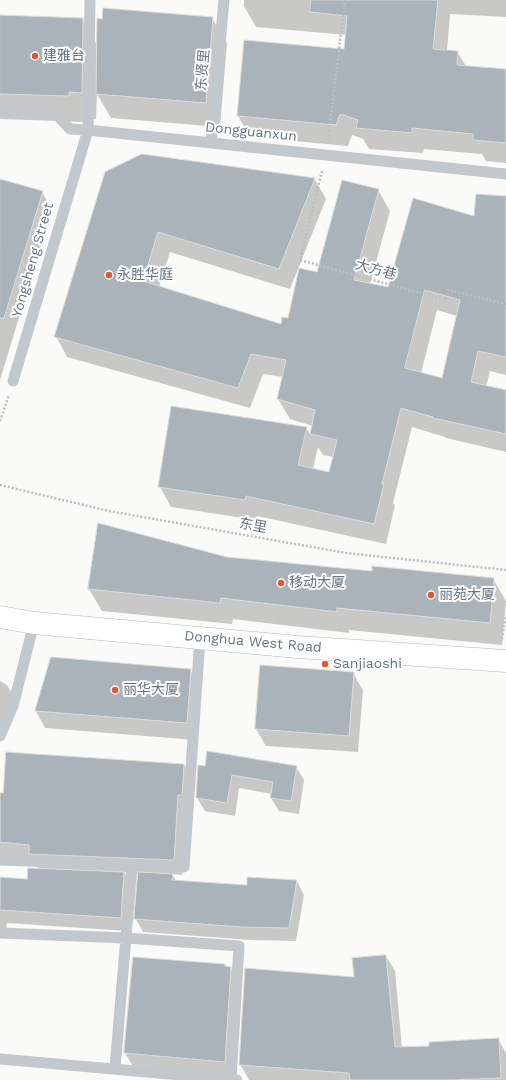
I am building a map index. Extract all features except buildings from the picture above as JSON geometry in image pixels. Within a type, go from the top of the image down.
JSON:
[{"type":"street","name":"Donghua West Road","points":[[0,617],[34,623],[298,647],[506,661]]},
{"type":"lane","name":"Yongsheng Street","points":[[13,381],[88,130],[90,0]]},
{"type":"lane","name":"东贤里","points":[[211,143],[224,0]]},
{"type":"lane","name":"Dongguanxun","points":[[0,112],[57,115],[70,129],[506,174]]},
{"type":"lane","points":[[0,736],[13,706],[34,623]]},
{"type":"lane","points":[[0,860],[184,868],[200,638]]},
{"type":"lane","points":[[115,1068],[132,865]]},
{"type":"lane","points":[[0,933],[126,938],[239,946],[234,1080],[115,1068],[0,1059]]},
{"type":"path","points":[[326,155],[345,0]]},
{"type":"path","name":"大方巷","points":[[326,155],[300,260],[446,300],[448,290],[506,304]]},
{"type":"path","points":[[0,421],[13,381]]},
{"type":"path","name":"东里","points":[[0,485],[109,511],[346,553],[506,570]]},
{"type":"place","name":"建雅台","points":[[35,56]]},
{"type":"place","name":"永胜华庭","points":[[109,275]]},
{"type":"place","name":"移动大厦","points":[[281,583]]},
{"type":"place","name":"丽苑大厦","points":[[431,595]]},
{"type":"place","name":"Sanjiaoshi","points":[[325,664]]},
{"type":"place","name":"丽华大厦","points":[[115,690]]}]
